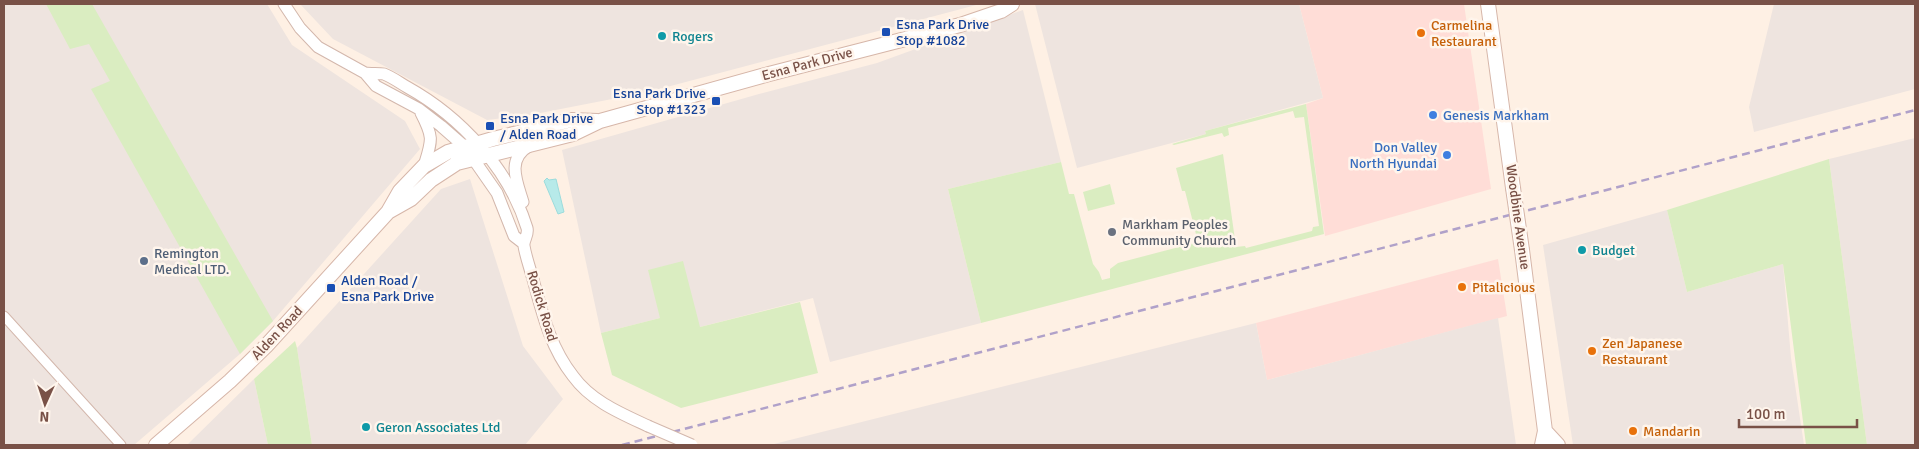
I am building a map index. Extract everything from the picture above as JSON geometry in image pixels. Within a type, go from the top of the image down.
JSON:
[{"type":"main road","name":"Esna Park Drive","points":[[480,157],[573,134],[600,121],[769,74],[960,25],[1001,11],[1012,4]]},
{"type":"main road","name":"Woodbine Avenue","points":[[1488,4],[1546,431],[1542,445]]},
{"type":"main road","name":"Esna Park Drive","points":[[471,145],[571,120],[600,121]]},
{"type":"main road","name":"Alden Road","points":[[156,445],[230,381],[266,346],[388,212],[400,191],[424,166],[448,152],[471,145]]},
{"type":"main road","name":"Alden Road","points":[[388,212],[411,199],[431,180],[457,164],[480,157]]},
{"type":"main road","points":[[1546,431],[1558,445]]},
{"type":"street","points":[[284,4],[300,28],[318,47],[366,74],[376,86],[419,109],[471,145]]},
{"type":"street","points":[[366,74],[384,74],[423,96],[452,118],[480,157],[508,185],[528,231]]},
{"type":"street","points":[[419,109],[432,141],[424,166]]},
{"type":"street","points":[[523,243],[528,231],[524,205],[515,177],[515,163],[520,151],[535,143]]},
{"type":"street","name":"Rodick Road","points":[[480,157],[508,216],[514,236],[523,243],[550,338],[574,378],[605,405],[692,445]]},
{"type":"street","points":[[4,316],[121,445]]},
{"type":"shaded area","points":[[4,4],[267,4],[292,45],[405,121],[420,149],[273,321],[240,354],[134,445],[4,445]]},
{"type":"shaded area","points":[[300,4],[980,4],[648,92],[530,115],[487,120],[333,39]]},
{"type":"shaded area","points":[[1035,4],[1299,4],[1323,98],[1205,131],[1206,134],[1077,168]]},
{"type":"shaded area","points":[[1299,4],[1464,4],[1491,189],[1325,236],[1306,104],[1323,98]]},
{"type":"shaded area","points":[[1774,4],[1915,4],[1915,89],[1754,132],[1749,107]]},
{"type":"shaded area","points":[[1023,10],[1061,162],[948,189],[981,323],[830,362],[813,298],[700,327],[660,318],[601,333],[562,150],[759,94],[877,63]]},
{"type":"shaded area","points":[[1915,138],[1915,445],[1867,445],[1829,159]]},
{"type":"shaded area","points":[[470,179],[523,346],[563,399],[525,445],[312,445],[297,348],[441,189]]},
{"type":"shaded area","points":[[1667,210],[1687,292],[1783,264],[1791,358],[1804,445],[1573,445],[1543,245]]},
{"type":"shaded area","points":[[1498,259],[1507,316],[1267,380],[1256,323]]},
{"type":"shaded area","points":[[1498,318],[1516,445],[770,445],[1256,323],[1267,380]]},
{"type":"shaded area","points":[[254,379],[268,445],[187,445]]},
{"type":"green space","points":[[46,4],[92,4],[273,321],[240,354],[91,89],[110,81],[89,44],[70,49]]},
{"type":"green space","points":[[1306,104],[1324,234],[981,323],[948,189],[1061,162],[1069,194],[1074,194],[1093,264],[1102,280],[1110,278],[1110,269],[1118,263],[1198,242],[1185,191],[1182,191],[1176,168],[1223,154],[1236,247],[1245,246],[1246,248],[1312,231],[1313,227],[1319,226],[1304,117],[1295,118],[1293,111],[1228,128],[1229,135],[1224,137],[1222,133],[1172,144],[1206,134],[1205,131]]},
{"type":"green space","points":[[1829,159],[1867,445],[1806,445],[1783,264],[1687,292],[1667,210]]},
{"type":"green space","points":[[1110,184],[1115,204],[1088,211],[1083,192]]},
{"type":"green space","points":[[683,261],[700,327],[800,302],[818,373],[681,408],[612,375],[601,333],[660,318],[648,270]]},
{"type":"green space","points":[[295,341],[312,445],[268,445],[254,379]]},
{"type":"water","points":[[547,178],[549,180],[556,179],[564,212],[558,214],[544,181]]},
{"type":"railway","points":[[622,445],[1915,110]]},
{"type":"place","name":"Esna Park Drive Stop #1082","points":[[886,32]]},
{"type":"place","name":"Carmelina Restaurant","points":[[1421,33]]},
{"type":"place","name":"Rogers","points":[[662,36]]},
{"type":"place","name":"Esna Park Drive Stop #1323","points":[[716,101]]},
{"type":"place","name":"Genesis Markham","points":[[1433,115]]},
{"type":"place","name":"Esna Park Drive / Alden Road","points":[[490,126]]},
{"type":"place","name":"Don Valley North Hyundai","points":[[1447,155]]},
{"type":"place","name":"Markham Peoples Community Church","points":[[1112,232]]},
{"type":"place","name":"Budget","points":[[1582,250]]},
{"type":"place","name":"Remington Medical LTD.","points":[[144,261]]},
{"type":"place","name":"Pitalicious","points":[[1462,287]]},
{"type":"place","name":"Alden Road / Esna Park Drive","points":[[331,288]]},
{"type":"place","name":"Zen Japanese Restaurant","points":[[1592,351]]},
{"type":"place","name":"Geron Associates Ltd","points":[[366,427]]},
{"type":"place","name":"Mandarin","points":[[1633,431]]}]
